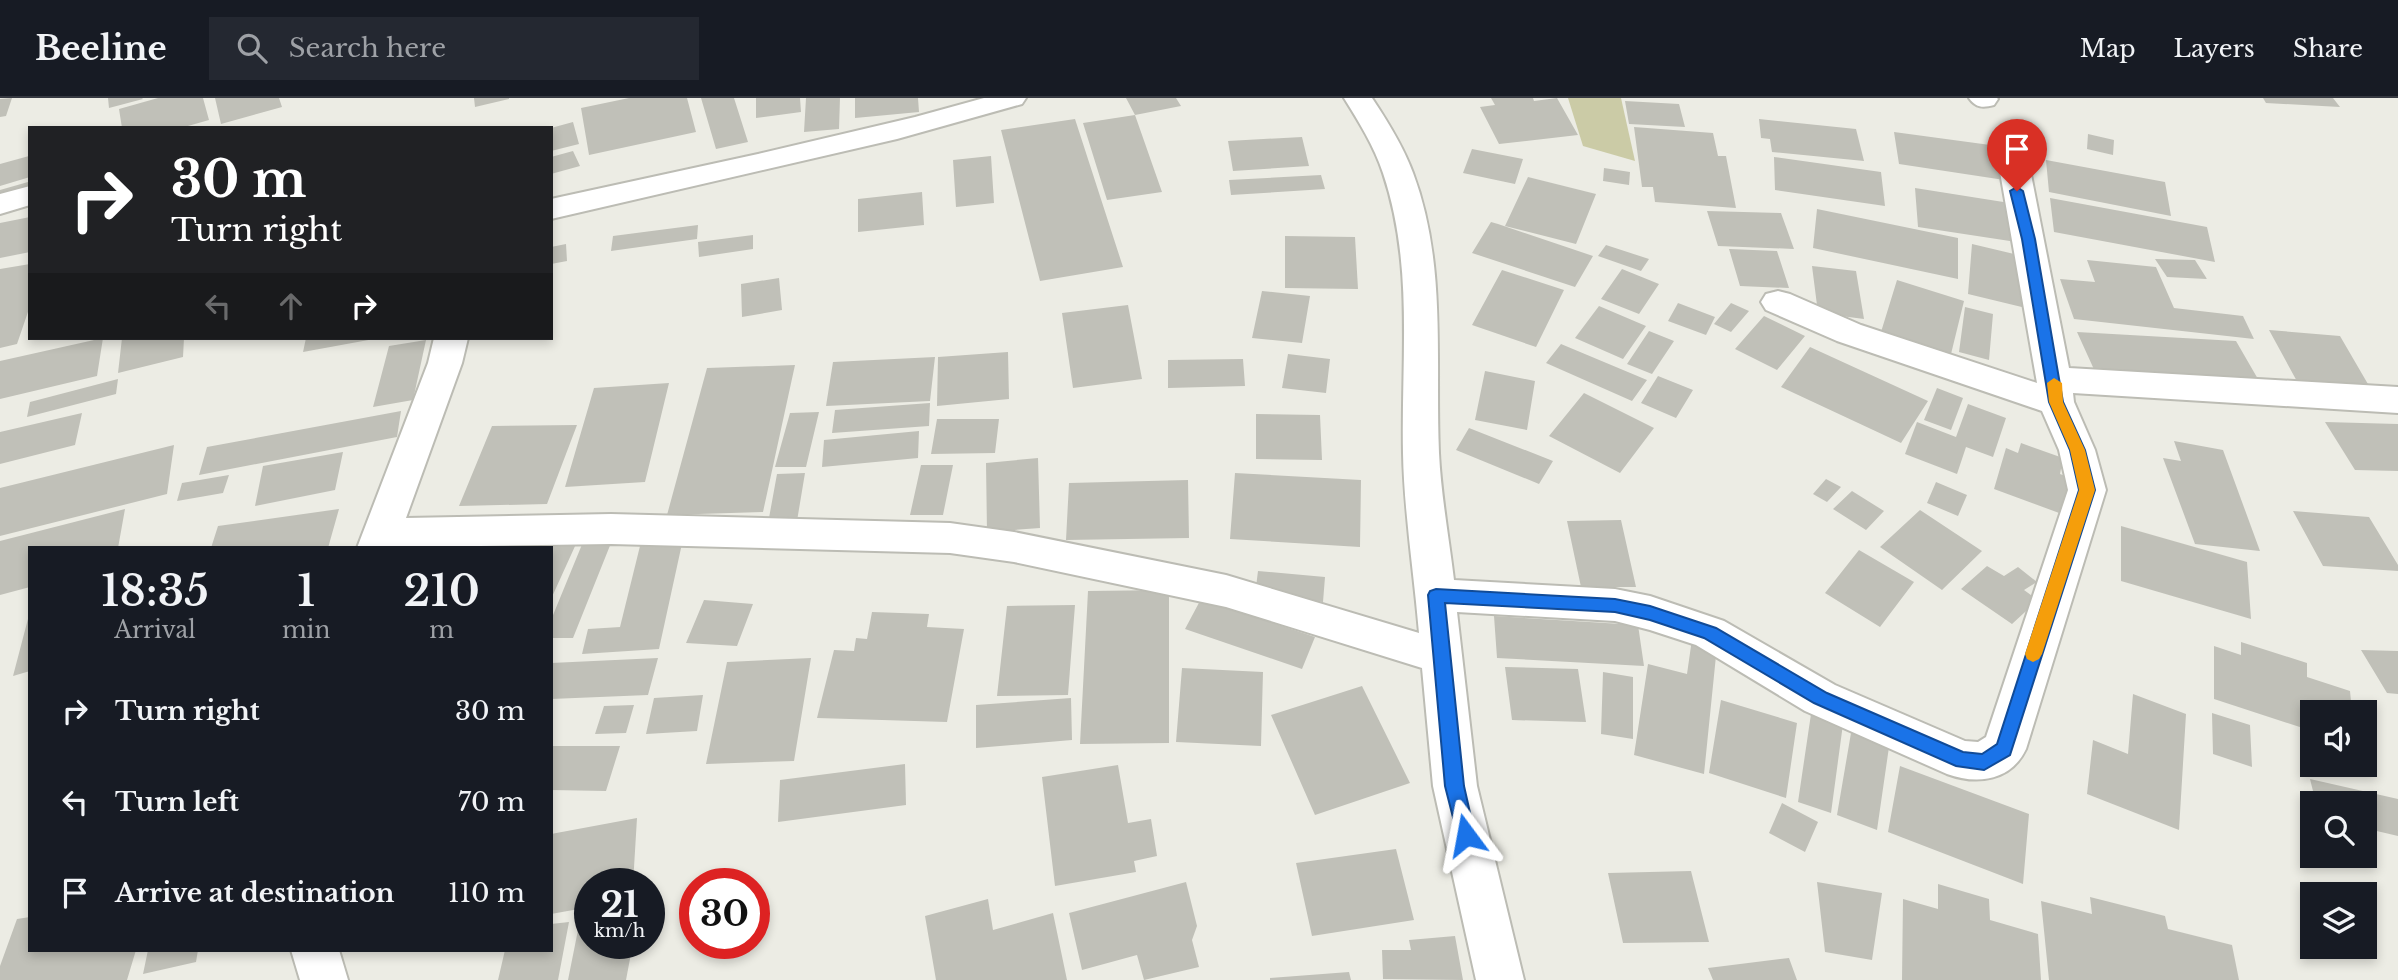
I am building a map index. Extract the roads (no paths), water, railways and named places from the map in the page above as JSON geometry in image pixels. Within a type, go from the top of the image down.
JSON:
[{"type":"street","points":[[553,209],[653,188],[982,103],[1012,98]]},
{"type":"street","points":[[1358,98],[1379,131],[1398,173],[1416,241],[1422,305],[1421,454],[1455,786],[1500,980]]},
{"type":"street","points":[[1436,595],[1615,605],[1650,613],[1710,633],[1821,698],[1962,760],[1984,762],[2004,749],[2087,490],[2077,450],[2055,390],[2011,149]]},
{"type":"street","points":[[0,204],[28,196]]},
{"type":"street","points":[[1778,302],[1849,333],[2055,390],[2398,400]]},
{"type":"street","points":[[451,340],[445,363],[379,540],[611,529],[950,538],[1014,547],[1226,591],[1442,657]]},
{"type":"street","points":[[316,952],[324,980]]}]
